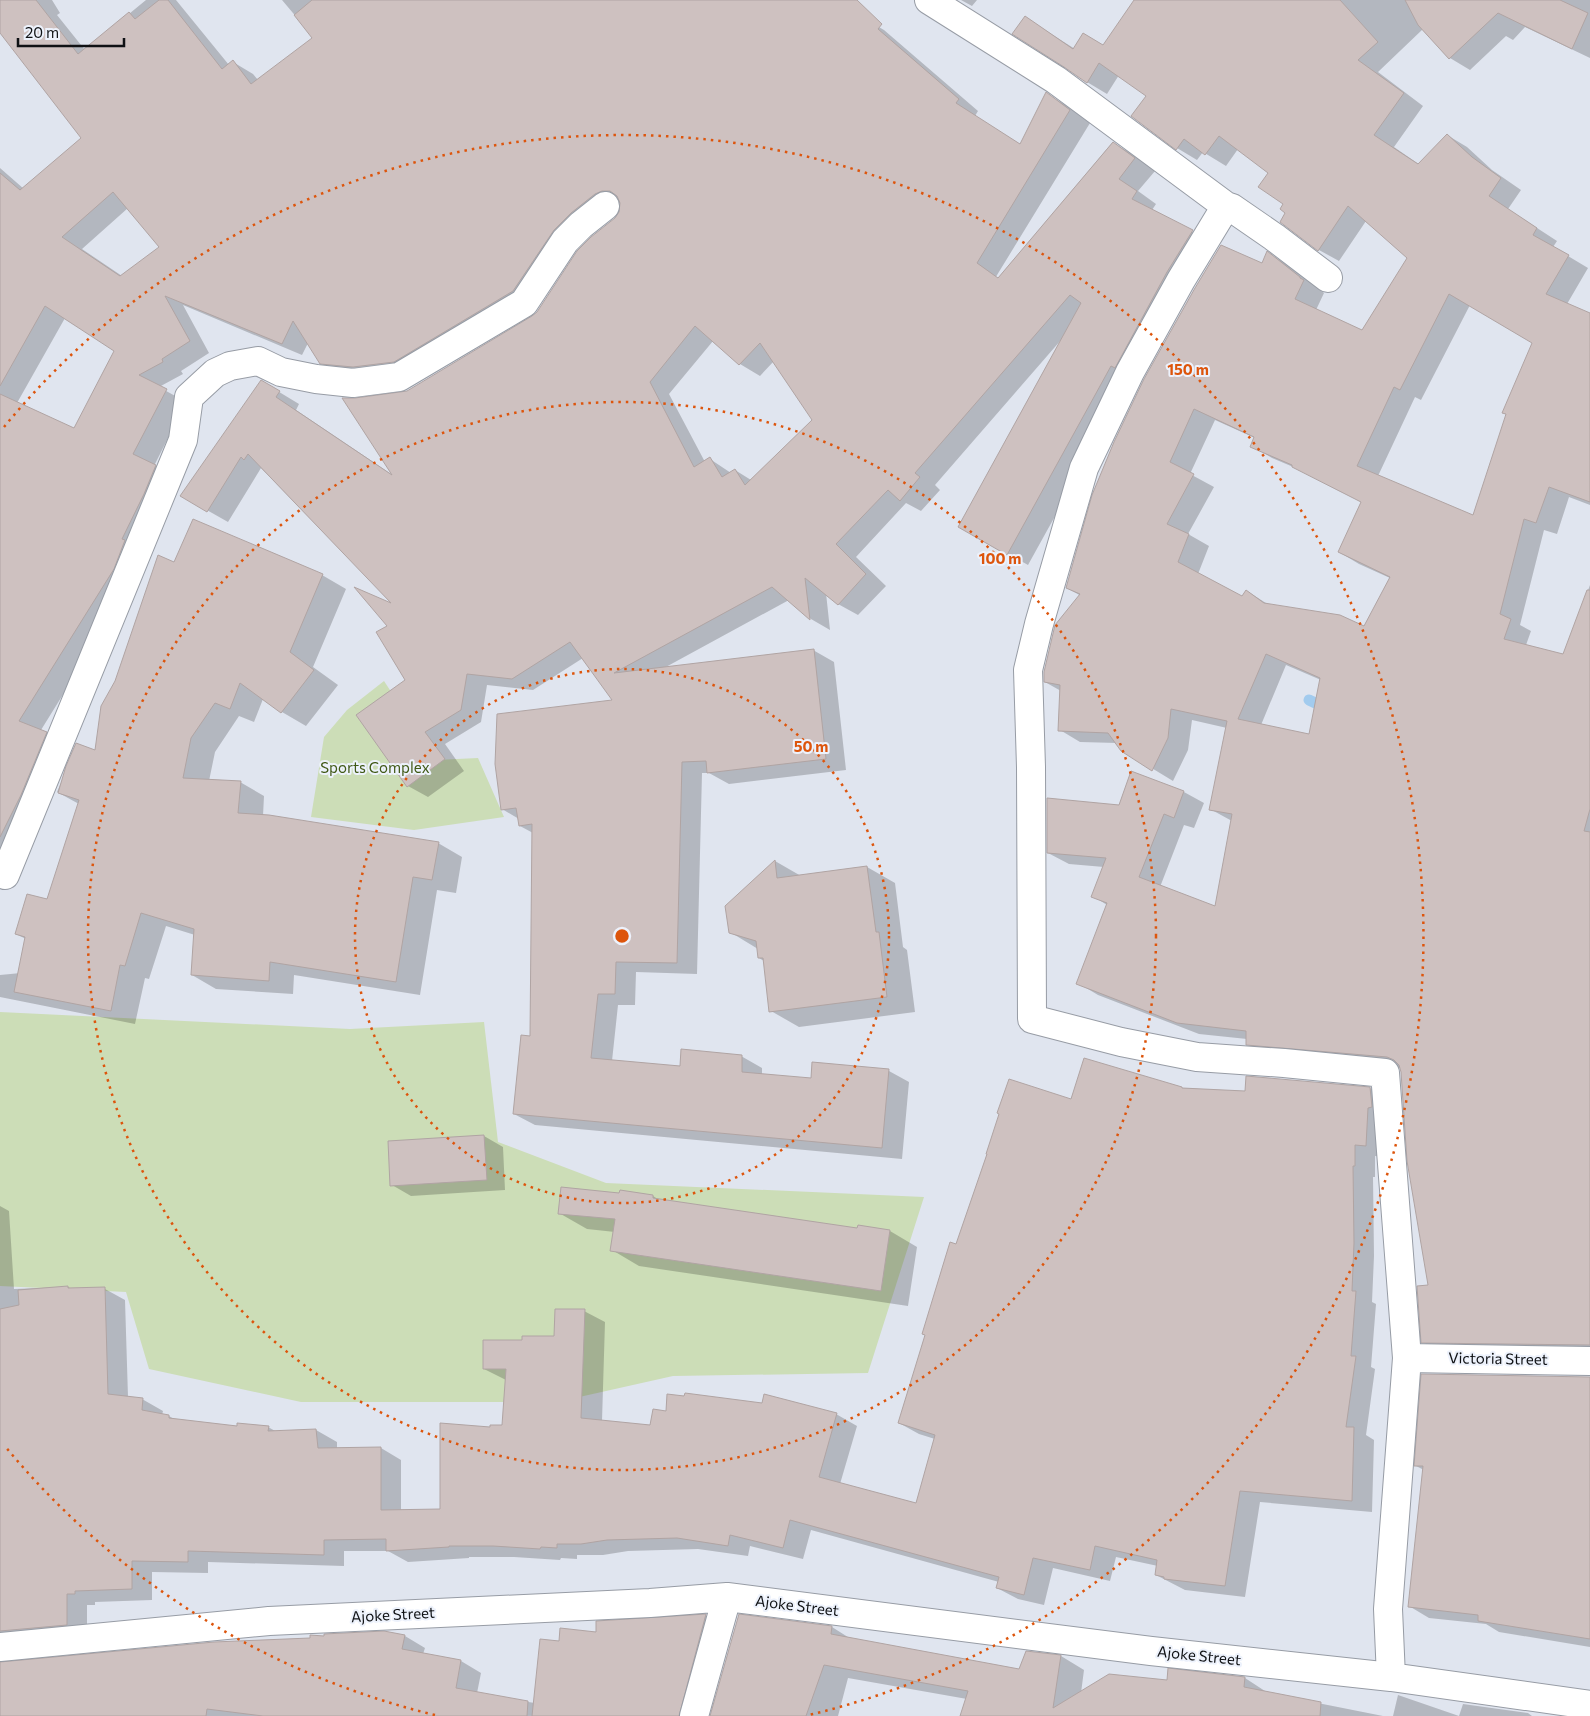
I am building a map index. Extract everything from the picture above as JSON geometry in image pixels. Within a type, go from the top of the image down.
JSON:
[{"type":"street","points":[[929,0],[1056,80],[1226,206],[1232,208],[1274,237],[1328,278]]},
{"type":"street","points":[[5,875],[183,440],[189,397],[215,373],[230,366],[258,362],[281,372],[316,379],[353,383],[399,377],[524,302],[565,241],[581,225],[605,206]]},
{"type":"street","points":[[1226,206],[1181,280],[1130,372],[1084,468],[1039,624],[1028,670],[1031,777],[1032,1019],[1121,1042],[1197,1057],[1385,1073],[1407,1358],[1388,1609],[1391,1677]]},
{"type":"street","name":"Victoria Street","points":[[1407,1358],[1590,1361]]},
{"type":"street","points":[[694,1716],[727,1597]]},
{"type":"street","name":"Ajoke Street","points":[[0,1647],[269,1621],[650,1603],[727,1597],[1151,1651],[1391,1677],[1590,1705]]},
{"type":"green space","name":"Sports Complex","points":[[384,681],[436,760],[478,758],[504,817],[414,830],[311,817],[324,737],[347,710]]},
{"type":"green space","points":[[0,1012],[350,1029],[484,1022],[498,1142],[606,1183],[924,1197],[868,1373],[673,1376],[557,1402],[301,1402],[149,1369],[126,1292],[0,1286]]},
{"type":"building","points":[[0,0],[36,0],[78,54],[129,12],[135,19],[159,0],[168,0],[222,69],[233,60],[251,84],[312,38],[294,15],[312,0],[857,0],[882,24],[878,29],[959,99],[956,103],[1020,144],[1046,92],[1070,110],[977,263],[998,278],[1113,142],[1135,158],[1119,179],[1137,191],[1132,199],[1193,230],[1167,272],[1115,368],[1111,366],[1007,555],[958,527],[1081,303],[1070,295],[915,473],[920,477],[900,501],[888,490],[836,544],[866,574],[838,605],[805,578],[810,620],[772,587],[614,673],[814,649],[826,759],[707,773],[706,761],[682,762],[677,963],[616,962],[615,994],[598,994],[591,1058],[680,1066],[681,1049],[742,1055],[742,1072],[811,1078],[812,1062],[889,1069],[882,1148],[513,1114],[521,1035],[530,1036],[532,824],[519,826],[516,808],[501,810],[495,764],[497,714],[612,700],[570,642],[512,679],[467,674],[461,710],[425,732],[445,759],[407,787],[356,715],[405,680],[376,632],[387,626],[354,587],[391,603],[248,454],[244,460],[241,457],[207,512],[180,496],[261,380],[280,391],[276,397],[392,475],[342,398],[407,391],[532,316],[537,312],[577,251],[615,218],[619,212],[620,203],[617,196],[610,191],[602,191],[595,194],[571,213],[554,230],[513,291],[394,362],[353,367],[320,364],[293,321],[282,344],[165,296],[190,341],[162,359],[163,362],[139,375],[167,389],[133,454],[156,465],[122,539],[125,540],[114,569],[19,721],[47,732],[21,795],[0,837],[0,394],[74,428],[114,351],[45,306],[0,386],[0,173],[20,190],[81,138],[0,33]],"holes":[[[113,192],[159,247],[120,276],[62,237]],[[695,326],[739,365],[760,343],[812,420],[745,485],[735,469],[722,477],[710,457],[694,467],[650,382]]]},
{"type":"building","points":[[1134,0],[1340,0],[1378,42],[1358,60],[1404,93],[1374,135],[1418,164],[1447,134],[1472,157],[1501,178],[1489,196],[1537,228],[1533,235],[1569,255],[1546,294],[1590,313],[1590,502],[1549,487],[1536,523],[1524,519],[1500,614],[1511,619],[1504,639],[1563,654],[1587,590],[1590,590],[1590,809],[1584,831],[1590,832],[1590,1345],[1421,1343],[1417,1286],[1428,1285],[1407,1161],[1401,1072],[1399,1065],[1394,1060],[1387,1057],[1246,1045],[1246,1031],[1177,1023],[1076,984],[1107,903],[1091,897],[1106,858],[1047,853],[1047,798],[1119,805],[1131,771],[1184,791],[1174,818],[1164,814],[1139,877],[1215,906],[1232,814],[1209,810],[1227,721],[1171,709],[1168,738],[1152,771],[1121,751],[1108,733],[1058,731],[1060,685],[1044,682],[1044,672],[1055,625],[1080,594],[1066,588],[1092,495],[1114,442],[1144,379],[1221,245],[1262,263],[1267,251],[1304,280],[1295,299],[1362,330],[1407,258],[1348,206],[1318,251],[1280,222],[1285,213],[1280,209],[1283,204],[1258,187],[1268,173],[1219,136],[1205,155],[1184,139],[1176,150],[1131,116],[1146,96],[1099,63],[1087,83],[1012,34],[1025,16],[1073,49],[1083,33],[1103,45]],"holes":[[[1449,294],[1532,343],[1502,413],[1506,414],[1473,515],[1357,466],[1394,387],[1400,390]],[[1194,409],[1254,437],[1250,447],[1292,465],[1292,467],[1361,502],[1338,552],[1390,577],[1364,626],[1340,615],[1264,603],[1246,590],[1242,596],[1178,562],[1189,534],[1167,524],[1194,474],[1170,462]],[[1266,654],[1320,678],[1309,734],[1238,719]]]},
{"type":"building","points":[[1405,0],[1560,0],[1588,13],[1572,49],[1498,13],[1449,59],[1418,25]]},
{"type":"building","points":[[193,519],[323,574],[290,652],[314,670],[281,713],[240,683],[230,709],[215,703],[191,738],[183,778],[241,781],[238,813],[269,815],[439,842],[432,880],[413,877],[396,982],[270,962],[269,981],[191,975],[194,929],[141,913],[125,966],[120,965],[111,1011],[14,992],[25,937],[15,934],[27,894],[47,899],[79,800],[58,793],[66,766],[76,743],[95,750],[101,706],[115,681],[158,555],[174,562]]},
{"type":"building","points":[[775,860],[777,878],[867,866],[876,932],[879,932],[887,997],[769,1012],[763,958],[758,958],[756,941],[729,933],[725,906]]},
{"type":"building","points":[[1084,1058],[1182,1088],[1245,1091],[1246,1076],[1370,1087],[1372,1107],[1368,1108],[1366,1146],[1355,1145],[1355,1166],[1353,1166],[1354,1243],[1352,1291],[1356,1291],[1351,1356],[1356,1356],[1346,1427],[1354,1427],[1352,1501],[1240,1491],[1225,1586],[1164,1579],[1164,1577],[1155,1575],[1157,1560],[1095,1546],[1090,1570],[1033,1558],[1024,1595],[996,1588],[999,1577],[790,1520],[783,1548],[730,1535],[728,1546],[677,1538],[557,1544],[557,1548],[541,1547],[540,1549],[449,1546],[386,1551],[386,1539],[324,1540],[324,1555],[188,1551],[188,1562],[132,1561],[132,1589],[75,1591],[75,1594],[67,1594],[67,1625],[0,1631],[0,1309],[19,1305],[18,1290],[68,1286],[68,1288],[105,1287],[108,1394],[143,1398],[142,1410],[169,1415],[169,1418],[237,1426],[237,1423],[269,1426],[268,1431],[316,1429],[318,1448],[381,1447],[381,1510],[440,1509],[440,1423],[490,1427],[490,1425],[502,1425],[506,1369],[483,1369],[483,1340],[522,1340],[522,1336],[554,1336],[555,1309],[585,1309],[581,1418],[650,1425],[653,1409],[666,1411],[667,1394],[684,1396],[685,1393],[762,1403],[764,1394],[837,1413],[819,1477],[916,1503],[935,1435],[898,1423],[925,1335],[922,1334],[950,1242],[956,1244],[987,1154],[999,1114],[997,1113],[1009,1079],[1071,1099]]},
{"type":"building","points":[[484,1135],[487,1180],[390,1186],[388,1141]]},
{"type":"building","points":[[561,1187],[619,1193],[620,1190],[653,1195],[653,1198],[857,1228],[858,1225],[890,1230],[881,1291],[610,1251],[615,1219],[558,1214]]},
{"type":"building","points":[[1421,1374],[1590,1377],[1590,1639],[1478,1621],[1478,1615],[1408,1607],[1423,1466],[1414,1466]]},
{"type":"building","points":[[706,1614],[679,1716],[532,1716],[540,1639],[559,1641],[560,1628],[596,1632],[596,1621]]},
{"type":"building","points":[[739,1614],[832,1626],[831,1634],[1019,1669],[1026,1651],[1061,1655],[1053,1708],[1109,1674],[1167,1680],[1168,1668],[1245,1677],[1244,1687],[1321,1702],[1320,1716],[960,1716],[968,1691],[824,1665],[806,1716],[710,1716]]},
{"type":"building","points":[[384,1631],[405,1635],[402,1649],[461,1660],[456,1688],[528,1701],[527,1716],[263,1716],[207,1709],[206,1716],[0,1716],[0,1662],[214,1642],[310,1638],[310,1635],[324,1636],[324,1634]]},
{"type":"waterway","points":[[1309,700],[1328,709]]}]
